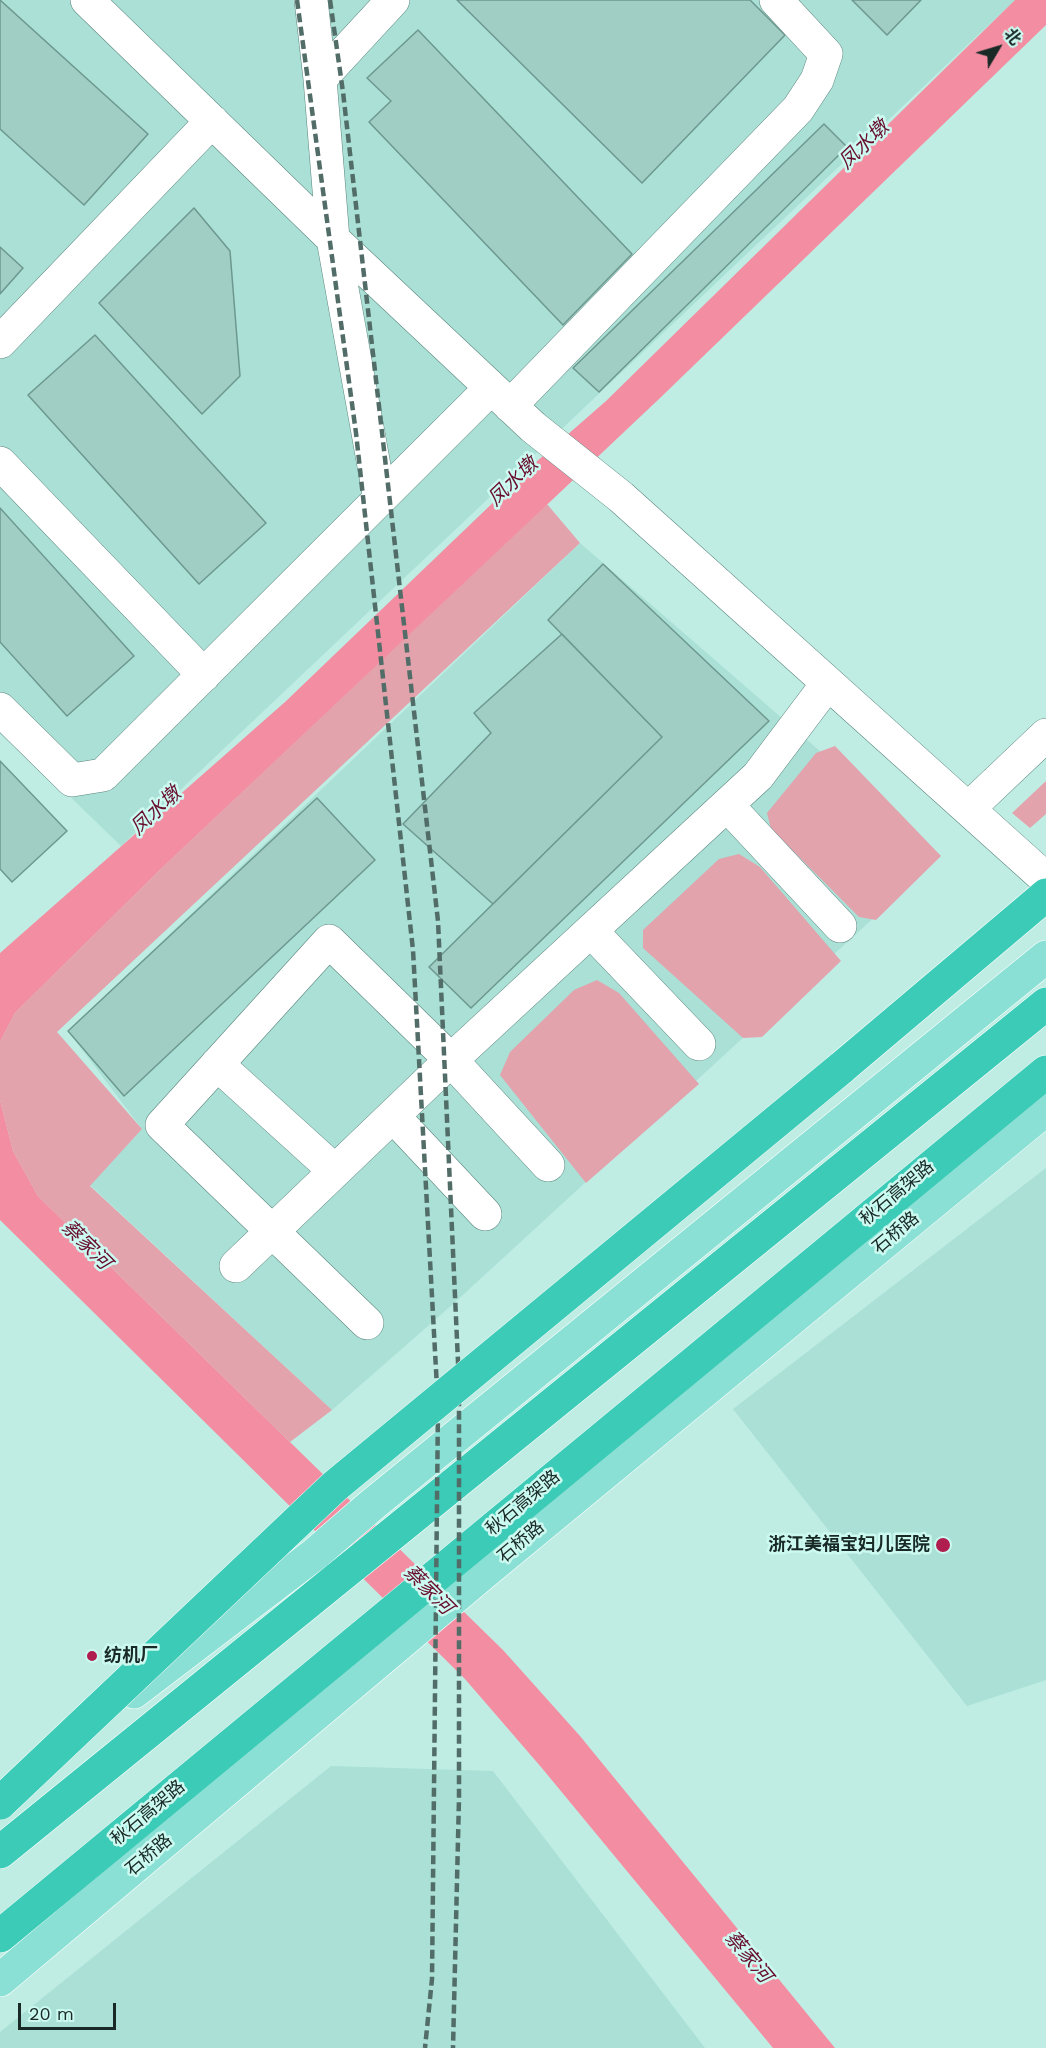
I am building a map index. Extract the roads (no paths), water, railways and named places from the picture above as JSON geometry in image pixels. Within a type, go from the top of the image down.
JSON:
[{"type":"highway","points":[[0,1803],[335,1486],[805,1098],[1046,895]]},
{"type":"highway","points":[[0,1852],[1046,1004]]},
{"type":"highway","name":"秋石高架路","points":[[0,1936],[1046,1072]]},
{"type":"highway","points":[[1008,1102],[1046,1079]]},
{"type":"main road","points":[[0,1795],[315,1554],[373,1504],[1046,957]]},
{"type":"main road","name":"石桥路","points":[[0,1980],[486,1571],[1046,1109]]},
{"type":"street","points":[[87,0],[333,239],[511,407],[621,498],[1046,879]]},
{"type":"street","points":[[311,0],[333,239],[380,499]]},
{"type":"street","points":[[320,79],[393,0]]},
{"type":"street","points":[[0,709],[72,780],[103,775],[380,499],[511,407],[798,109],[817,80],[826,54],[776,0]]},
{"type":"street","points":[[0,342],[212,121]]},
{"type":"street","points":[[0,462],[204,675]]},
{"type":"street","points":[[236,1266],[451,1060],[758,776],[828,683]]},
{"type":"street","points":[[968,809],[1046,735]]},
{"type":"street","points":[[727,804],[840,926]]},
{"type":"street","points":[[591,931],[699,1044]]},
{"type":"street","points":[[367,1323],[162,1125],[329,941],[451,1060],[548,1165]]},
{"type":"street","points":[[217,1064],[334,1171]]},
{"type":"street","points":[[393,1116],[485,1214]]},
{"type":"water","points":[[1015,0],[1046,0],[1046,25],[659,399],[161,869],[15,1013],[0,1042],[0,953],[285,702],[527,470],[606,401]]},
{"type":"water","name":"蔡家河","points":[[0,1100],[13,1151],[38,1196],[503,1650],[580,1736],[835,2048],[773,2048],[541,1767],[465,1679],[0,1220]]},
{"type":"railway","points":[[297,0],[356,433],[413,950],[438,1406],[432,1979],[425,2048]]},
{"type":"railway","points":[[330,0],[343,92],[438,921],[459,1384],[459,1798],[453,2048]]},
{"type":"place","name":"浙江美福宝妇儿医院","points":[[943,1545]]},
{"type":"place","name":"纺机厂","points":[[92,1656]]},
{"type":"water label","name":"凤水墩","points":[[864,145]]},
{"type":"water label","name":"凤水墩","points":[[513,482]]},
{"type":"water label","name":"凤水墩","points":[[156,811]]}]
